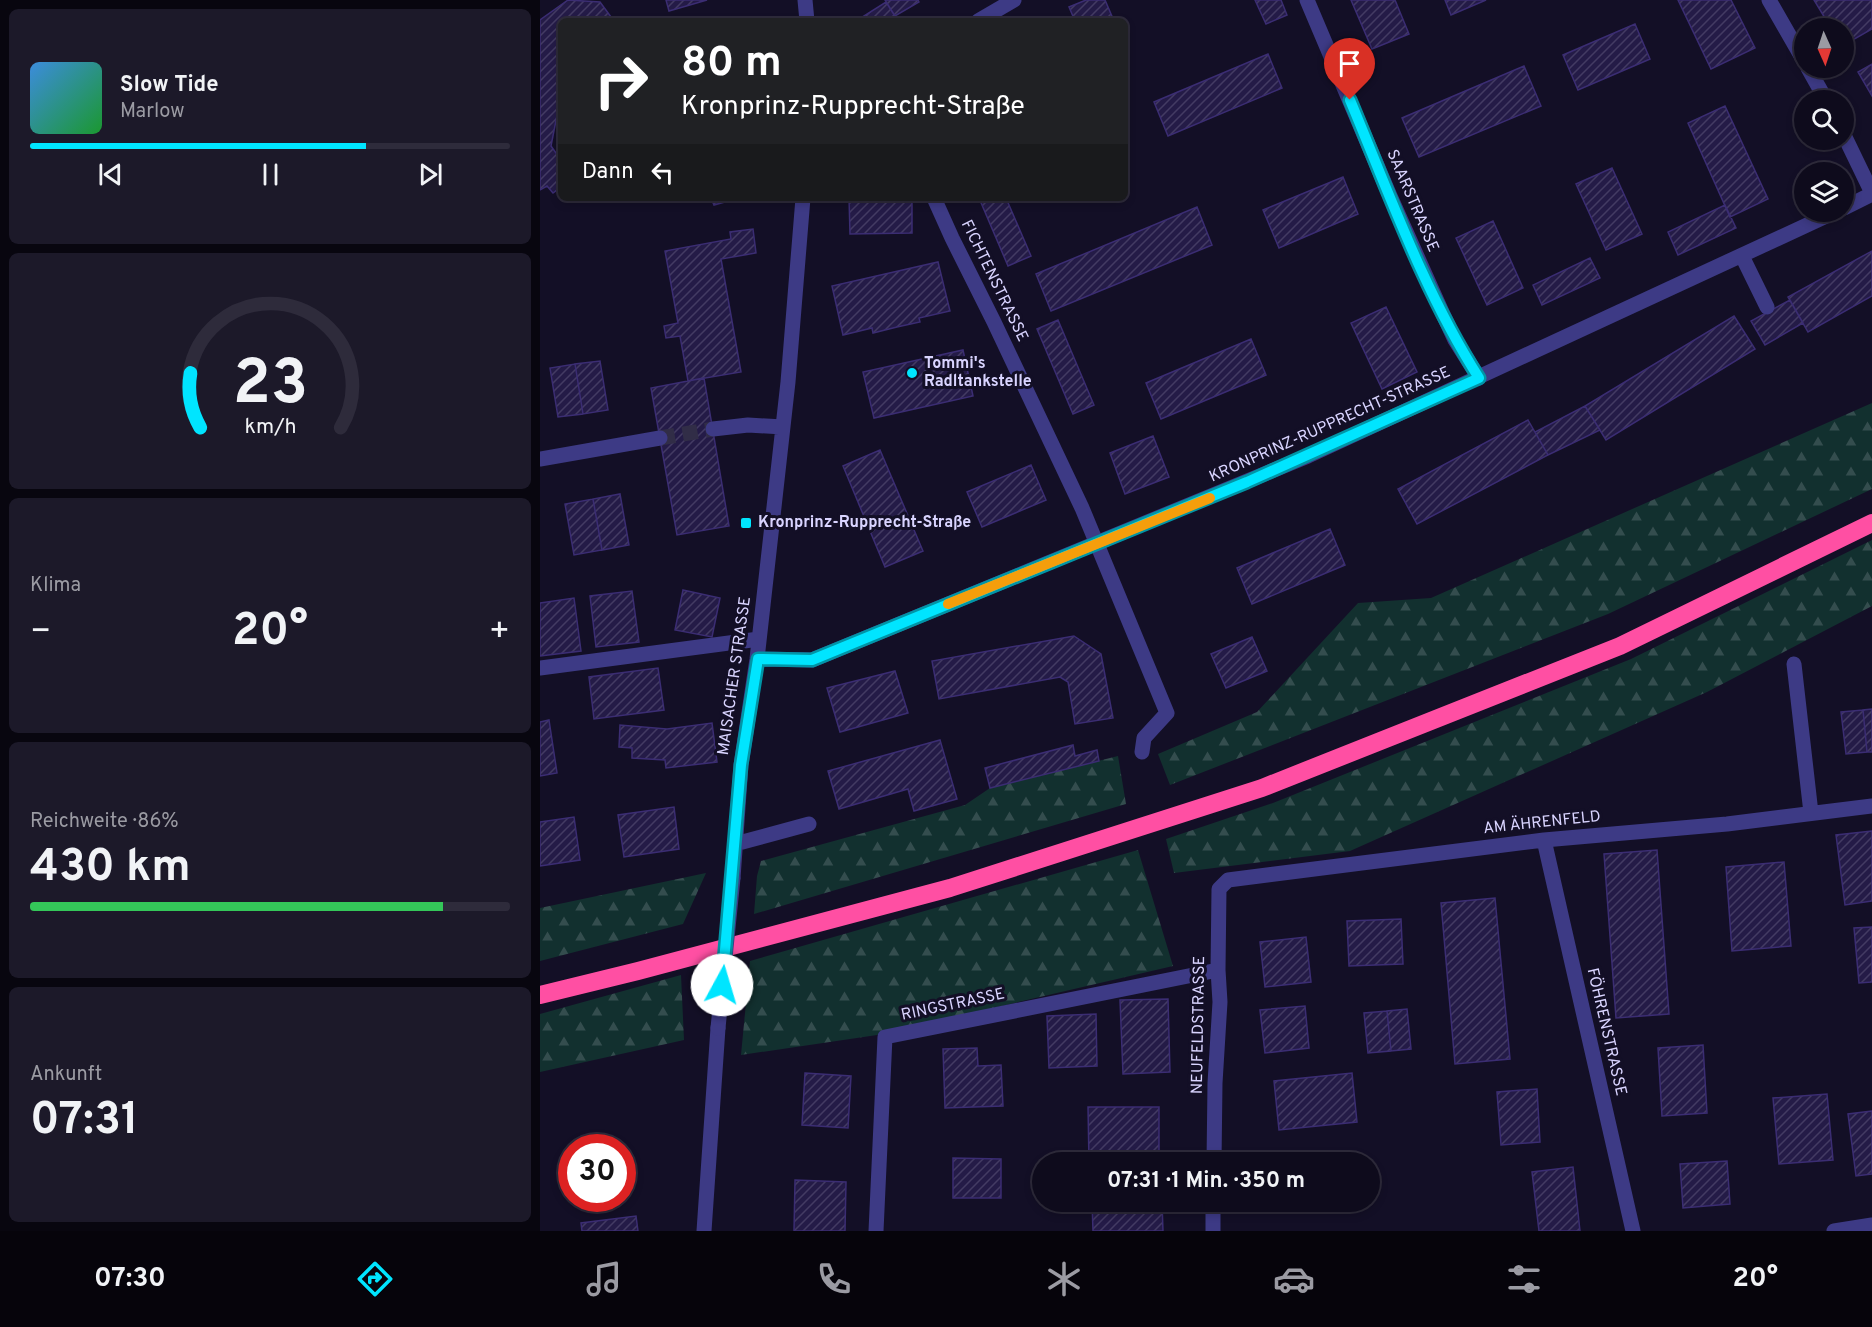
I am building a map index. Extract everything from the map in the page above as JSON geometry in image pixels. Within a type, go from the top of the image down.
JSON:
[{"type":"highway","points":[[540,995],[950,888],[1263,788],[1620,646],[1872,523]]},
{"type":"street","points":[[805,0],[807,18]]},
{"type":"street","points":[[983,18],[1014,0]]},
{"type":"street","name":"SAARSTRASSE","points":[[1307,0],[1442,312],[1455,340],[1479,378]]},
{"type":"street","points":[[1769,0],[1794,44]]},
{"type":"street","points":[[1851,150],[1872,193],[1854,203]]},
{"type":"street","name":"MAISACHER STRASSE","points":[[704,1231],[718,1028],[733,878],[741,765],[758,659],[783,427],[803,201]]},
{"type":"street","name":"FICHTENSTRASSE","points":[[935,201],[1097,542]]},
{"type":"street","name":"KRONPRINZ-RUPPRECHT-STRASSE","points":[[758,659],[812,660],[1268,474],[1814,222]]},
{"type":"street","points":[[1742,256],[1767,307]]},
{"type":"street","points":[[713,429],[748,425],[783,427]]},
{"type":"street","points":[[540,459],[660,438]]},
{"type":"street","points":[[1097,542],[1167,713],[1144,738],[1142,753]]},
{"type":"street","points":[[540,668],[759,639]]},
{"type":"street","points":[[1794,664],[1811,813]]},
{"type":"street","name":"AM ÄHRENFELD","points":[[1219,889],[1228,880],[1544,840],[1727,824],[1872,806]]},
{"type":"street","points":[[735,844],[809,824]]},
{"type":"street","name":"FÖHRENSTRASSE","points":[[1544,840],[1633,1231]]},
{"type":"street","name":"NEUFELDSTRASSE","points":[[1214,1152],[1215,1083],[1220,1002],[1219,889]]},
{"type":"street","name":"RINGSTRASSE","points":[[876,1231],[885,1038],[1218,970]]},
{"type":"street","points":[[1213,1212],[1213,1231]]},
{"type":"street","points":[[1834,1231],[1872,1225]]},
{"type":"green space","points":[[1872,403],[1872,489],[1608,614],[1170,785],[1158,754],[1257,712],[1358,603],[1431,598]]},
{"type":"green space","points":[[1872,540],[1872,606],[1707,692],[1350,851],[1174,873],[1166,839],[1273,803],[1631,659]]},
{"type":"green space","points":[[1118,756],[1126,804],[754,914],[757,876],[761,861],[965,805],[990,788]]},
{"type":"green space","points":[[1138,850],[1173,966],[877,1035],[741,1055],[750,961]]},
{"type":"green space","points":[[706,873],[683,924],[540,961],[540,908]]},
{"type":"green space","points":[[681,975],[684,1040],[540,1072],[540,1014]]},
{"type":"building","points":[[568,0],[600,2],[612,18],[558,18],[558,110],[551,146],[558,156],[558,189],[553,193],[547,186],[540,190],[540,20]]},
{"type":"building","points":[[666,0],[707,0],[669,11]]},
{"type":"building","points":[[885,0],[918,0],[919,2],[895,16]]},
{"type":"building","points":[[1086,0],[1105,0],[1113,18],[1074,18],[1069,7]]},
{"type":"building","points":[[1255,0],[1281,0],[1287,15],[1266,24]]},
{"type":"building","points":[[1351,0],[1395,0],[1409,34],[1372,49]]},
{"type":"building","points":[[1445,0],[1486,0],[1451,15]]},
{"type":"building","points":[[1678,0],[1731,0],[1755,48],[1711,69]]},
{"type":"building","points":[[1814,0],[1872,0],[1872,29],[1854,39],[1854,18],[1825,18]]},
{"type":"building","points":[[886,2],[896,18],[861,18]]},
{"type":"building","points":[[1635,24],[1650,59],[1578,90],[1563,55]]},
{"type":"building","points":[[1268,54],[1282,88],[1168,136],[1154,102]]},
{"type":"building","points":[[1872,64],[1872,96],[1858,72]]},
{"type":"building","points":[[1524,66],[1541,106],[1419,157],[1402,118]]},
{"type":"building","points":[[1725,106],[1768,199],[1730,217],[1688,123]]},
{"type":"building","points":[[1612,168],[1642,234],[1606,250],[1576,184]]},
{"type":"building","points":[[1343,177],[1358,214],[1279,248],[1263,210]]},
{"type":"building","points":[[712,201],[728,201],[714,205]]},
{"type":"building","points":[[849,201],[912,201],[912,233],[850,234]]},
{"type":"building","points":[[980,201],[1007,201],[1031,256],[1008,266]]},
{"type":"building","points":[[1725,205],[1736,228],[1678,255],[1668,232]]},
{"type":"building","points":[[1197,207],[1212,245],[1051,311],[1036,274]]},
{"type":"building","points":[[1493,221],[1523,288],[1487,305],[1456,238]]},
{"type":"building","points":[[753,229],[756,253],[721,259],[741,372],[688,381],[680,336],[666,338],[664,326],[678,323],[665,251],[731,239],[730,232]]},
{"type":"building","points":[[1872,251],[1872,296],[1808,332],[1788,297]]},
{"type":"building","points":[[1590,258],[1600,278],[1542,305],[1533,285]]},
{"type":"building","points":[[938,262],[950,311],[919,318],[920,322],[873,333],[872,328],[843,335],[832,286]]},
{"type":"building","points":[[1790,300],[1803,323],[1765,345],[1751,321]]},
{"type":"building","points":[[1386,307],[1417,372],[1382,389],[1351,323]]},
{"type":"building","points":[[1734,316],[1755,349],[1606,440],[1585,406]]},
{"type":"building","points":[[1058,320],[1094,405],[1073,414],[1037,329]]},
{"type":"building","points":[[1251,339],[1266,375],[1161,419],[1146,383]]},
{"type":"building","points":[[963,350],[973,396],[874,418],[863,372]]},
{"type":"building","points":[[600,361],[608,410],[583,414],[575,364]]},
{"type":"building","points":[[575,364],[583,414],[558,417],[550,368]]},
{"type":"building","points":[[704,378],[729,526],[677,535],[651,388]]},
{"type":"building","points":[[1585,406],[1600,430],[1548,455],[1535,432]]},
{"type":"building","points":[[1528,420],[1548,455],[1417,524],[1398,489]]},
{"type":"building","points":[[1153,436],[1169,477],[1125,494],[1110,453]]},
{"type":"building","points":[[880,450],[923,551],[885,567],[843,466]]},
{"type":"building","points":[[1031,465],[1046,500],[982,527],[967,492]]},
{"type":"building","points":[[620,494],[629,545],[602,550],[593,499]]},
{"type":"building","points":[[593,499],[602,550],[574,555],[565,504]]},
{"type":"building","points":[[1330,529],[1345,565],[1252,604],[1237,568]]},
{"type":"building","points":[[683,590],[720,598],[712,637],[675,630]]},
{"type":"building","points":[[632,591],[639,642],[596,647],[590,596]]},
{"type":"building","points":[[574,598],[581,651],[540,656],[540,603]]},
{"type":"building","points":[[1074,636],[1101,654],[1113,718],[1075,724],[1068,682],[1060,677],[939,699],[932,661]]},
{"type":"building","points":[[1252,637],[1267,671],[1226,688],[1211,654]]},
{"type":"building","points":[[658,668],[664,710],[594,719],[589,677]]},
{"type":"building","points":[[895,671],[908,713],[840,732],[827,688]]},
{"type":"building","points":[[1872,709],[1872,752],[1867,752],[1863,710]]},
{"type":"building","points":[[1863,710],[1867,752],[1846,754],[1841,712]]},
{"type":"building","points":[[549,720],[557,773],[540,776],[540,722]]},
{"type":"building","points":[[712,723],[717,762],[666,768],[665,760],[632,758],[632,748],[619,747],[620,725],[667,729]]},
{"type":"building","points":[[940,740],[957,799],[914,811],[908,789],[839,809],[828,771]]},
{"type":"building","points":[[1073,745],[1075,756],[1097,750],[1099,761],[990,788],[985,768]]},
{"type":"building","points":[[674,807],[679,849],[624,857],[618,815]]},
{"type":"building","points":[[574,817],[580,860],[540,866],[540,822]]},
{"type":"building","points":[[1872,831],[1872,901],[1845,905],[1836,835]]},
{"type":"building","points":[[1657,850],[1669,1014],[1616,1018],[1604,854]]},
{"type":"building","points":[[1784,862],[1791,946],[1732,951],[1726,867]]},
{"type":"building","points":[[1495,898],[1510,1059],[1455,1064],[1441,903]]},
{"type":"building","points":[[1401,919],[1403,964],[1349,966],[1347,921]]},
{"type":"building","points":[[1872,927],[1872,982],[1859,983],[1854,928]]},
{"type":"building","points":[[1306,937],[1311,982],[1265,987],[1260,942]]},
{"type":"building","points":[[1168,999],[1170,1072],[1123,1074],[1120,1000]]},
{"type":"building","points":[[1305,1006],[1309,1048],[1265,1053],[1260,1010]]},
{"type":"building","points":[[1407,1009],[1411,1049],[1391,1051],[1387,1011]]},
{"type":"building","points":[[1387,1011],[1391,1051],[1368,1053],[1364,1013]]},
{"type":"building","points":[[1096,1014],[1097,1066],[1049,1068],[1047,1016]]},
{"type":"building","points":[[1703,1045],[1707,1113],[1662,1116],[1658,1048]]},
{"type":"building","points":[[977,1048],[978,1066],[1001,1065],[1003,1106],[945,1108],[943,1049]]},
{"type":"building","points":[[805,1073],[851,1076],[848,1128],[802,1125]]},
{"type":"building","points":[[1352,1073],[1357,1122],[1279,1130],[1274,1081]]},
{"type":"building","points":[[1537,1089],[1540,1142],[1501,1145],[1497,1092]]},
{"type":"building","points":[[1827,1094],[1833,1160],[1779,1164],[1773,1098]]},
{"type":"building","points":[[1088,1107],[1159,1107],[1159,1152],[1089,1152]]},
{"type":"building","points":[[1872,1111],[1872,1174],[1856,1176],[1848,1114]]},
{"type":"building","points":[[953,1158],[1001,1159],[1001,1198],[953,1198]]},
{"type":"building","points":[[1727,1161],[1730,1204],[1683,1208],[1680,1164]]},
{"type":"building","points":[[1573,1167],[1580,1231],[1539,1231],[1532,1172]]},
{"type":"building","points":[[795,1180],[846,1182],[845,1231],[794,1231]]},
{"type":"building","points":[[1092,1212],[1162,1212],[1163,1231],[1093,1231]]},
{"type":"building","points":[[636,1216],[638,1231],[582,1231],[581,1223]]},
{"type":"tunnel","points":[[660,438],[713,429]]},
{"type":"slow traffic","points":[[948,604],[1210,498]]},
{"type":"place","name":"Tommi's Radltankstelle","points":[[912,373]]},
{"type":"place","name":"Kronprinz-Rupprecht-Straße","points":[[746,523]]},
{"type":"route","points":[[722,985],[741,765],[758,659],[812,660],[1247,482],[1479,378],[1455,340],[1442,312],[1350,100]]}]
